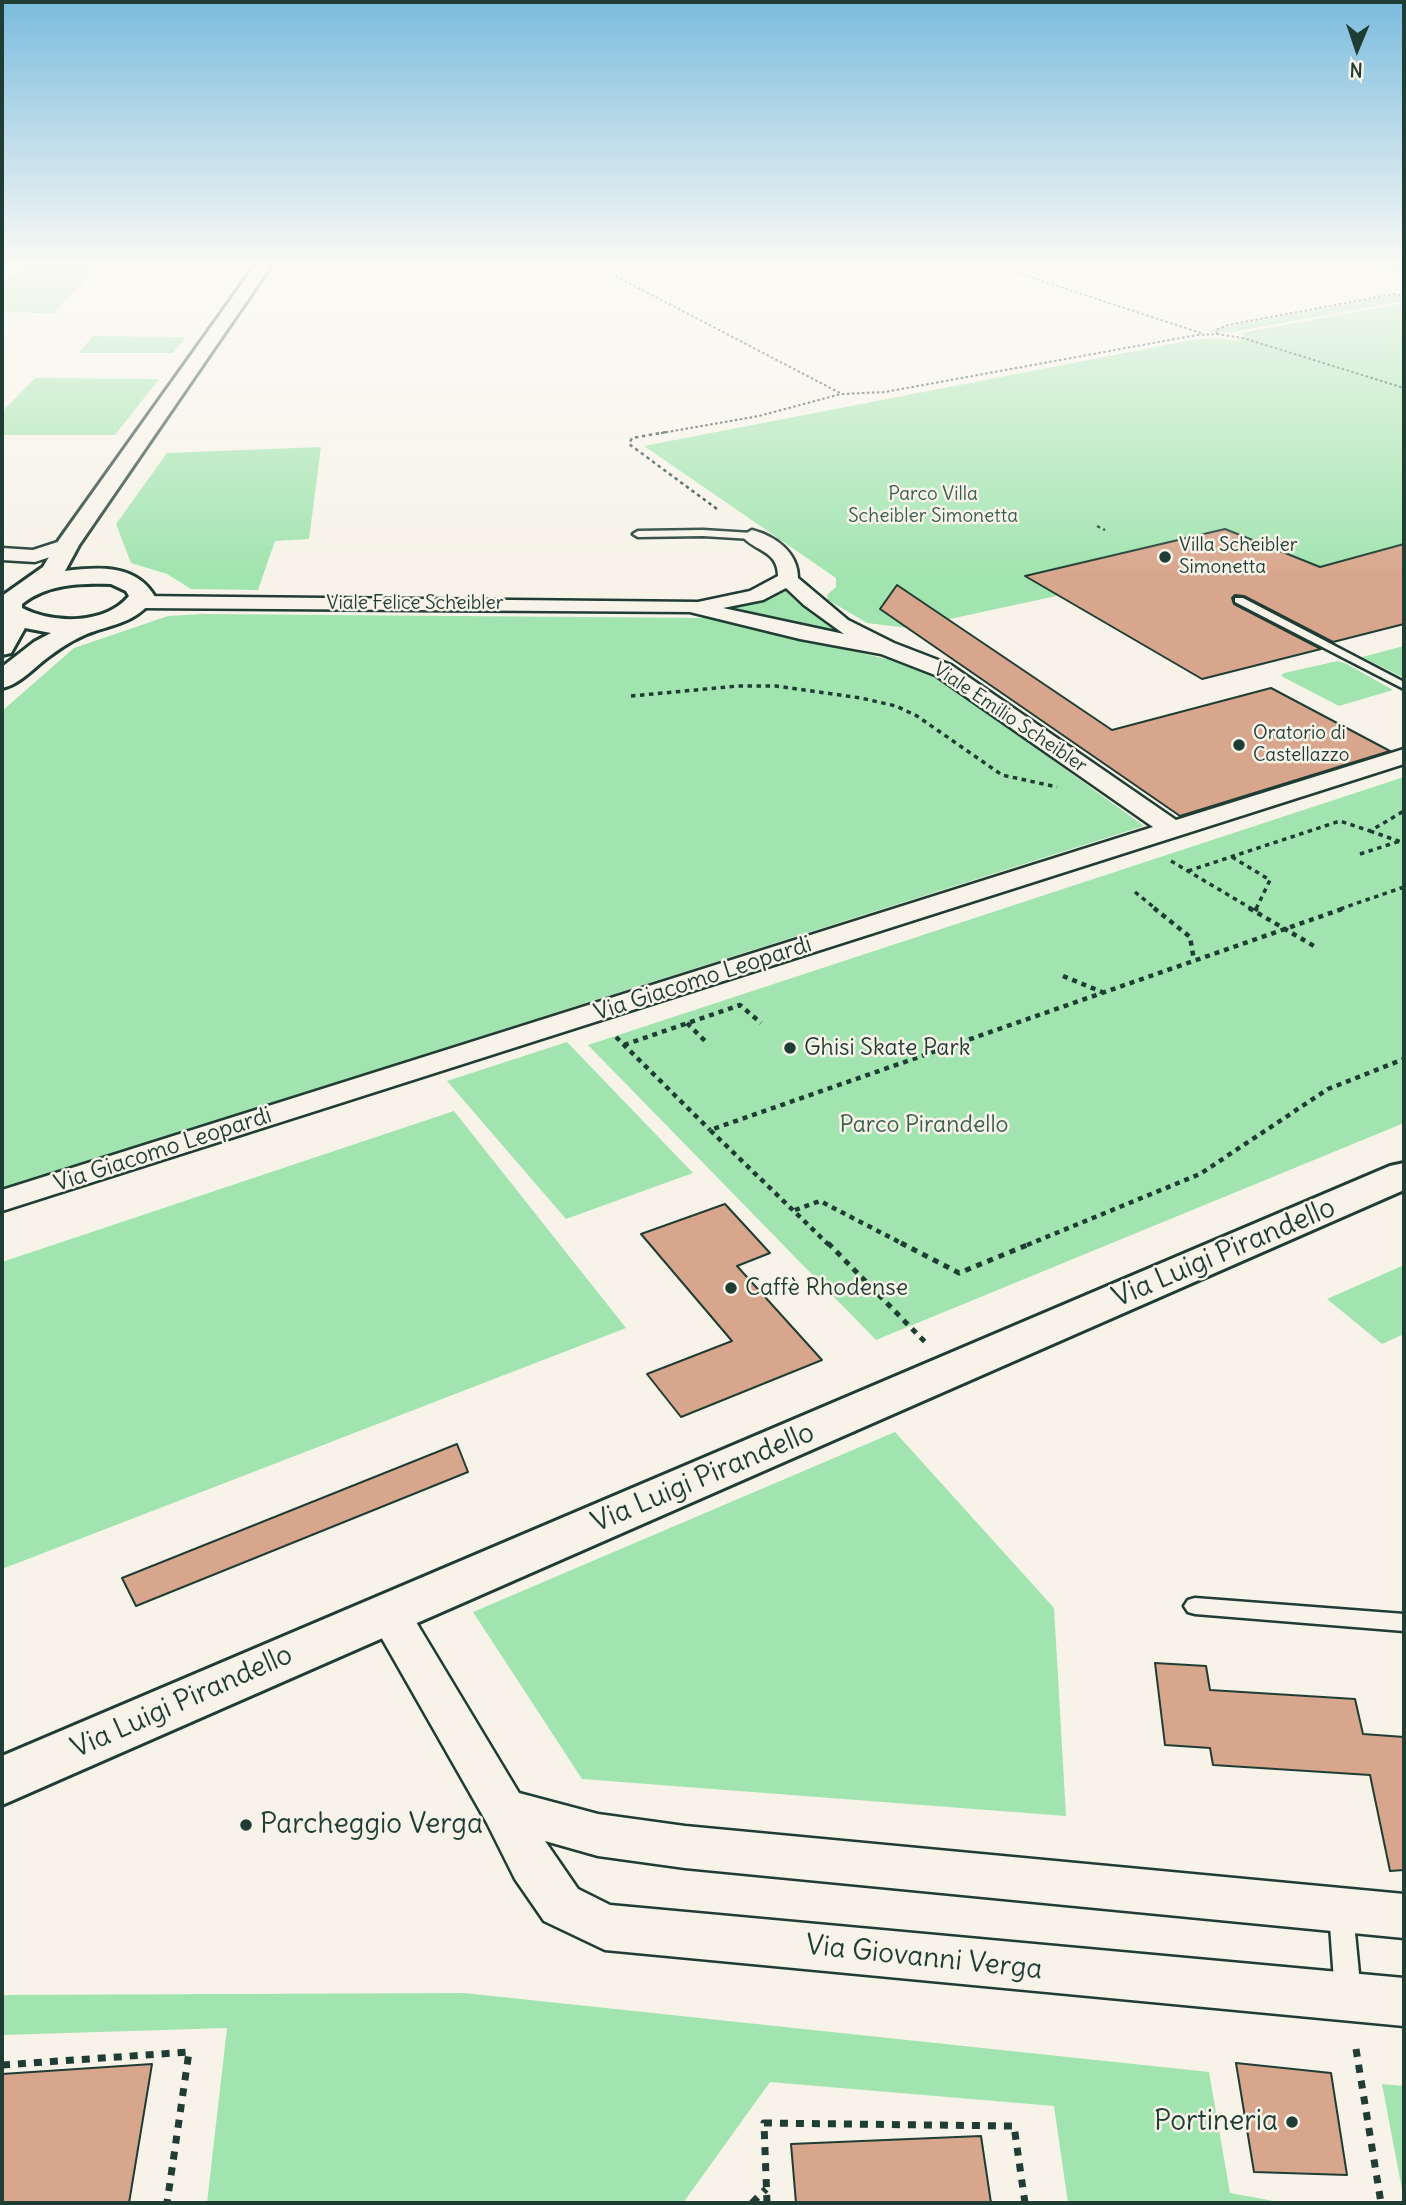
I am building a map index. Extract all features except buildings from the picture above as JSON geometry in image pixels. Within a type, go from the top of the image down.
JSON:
[{"type":"street","points":[[8,606],[53,571],[67,545],[190,370]]},
{"type":"street","points":[[82,523],[92,561],[107,577]]},
{"type":"street","name":"Viale Emilio Scheibler","points":[[752,536],[780,552],[787,562],[788,579],[841,624],[886,648],[943,670],[1174,830]]},
{"type":"street","points":[[2,554],[35,556],[67,545]]},
{"type":"street","points":[[2,680],[43,648],[89,624],[120,615],[142,597],[137,586],[107,577],[67,578],[32,587]]},
{"type":"street","name":"Viale Felice Scheibler","points":[[139,602],[690,606],[733,602],[755,596],[788,579]]},
{"type":"street","points":[[8,606],[27,622],[51,626],[89,624]]},
{"type":"street","points":[[2,647],[12,632],[8,606]]},
{"type":"street","name":"Viale Felice Scheibler","points":[[690,606],[800,633],[886,648]]},
{"type":"street","name":"Via Giacomo Leopardi","points":[[2,1201],[1404,756]]},
{"type":"street","name":"Via Luigi Pirandello","points":[[2,1781],[1404,1175]]},
{"type":"street","name":"Via Giovanni Verga","points":[[389,1614],[504,1809],[531,1864],[561,1905],[605,1927],[1404,2003]]},
{"type":"street","points":[[504,1809],[598,1835],[685,1847],[1404,1916]]},
{"type":"lane","points":[[638,534],[703,533],[752,536]]},
{"type":"lane","points":[[1239,600],[1404,686]]},
{"type":"lane","points":[[1195,1606],[1404,1623]]},
{"type":"lane","points":[[1341,1910],[1349,1997]]},
{"type":"path","points":[[796,370],[842,394]]},
{"type":"path","points":[[752,536],[749,531],[629,444],[632,438],[759,416],[842,394],[885,392],[1008,370]]},
{"type":"path","points":[[1346,370],[1404,388]]},
{"type":"path","points":[[1097,526],[1105,530]]},
{"type":"path","points":[[631,696],[738,686],[776,686],[861,698],[896,706],[917,716],[1002,775],[1031,784],[1072,789],[1110,786]]},
{"type":"path","points":[[1370,831],[1404,811]]},
{"type":"path","points":[[1188,871],[1340,821],[1402,842]]},
{"type":"path","points":[[1360,853],[1402,842]]},
{"type":"path","points":[[1231,856],[1270,880],[1255,911]]},
{"type":"path","points":[[1168,859],[1314,946]]},
{"type":"path","points":[[710,1130],[1404,887]]},
{"type":"path","points":[[1135,892],[1190,937],[1194,960]]},
{"type":"path","points":[[1063,976],[1102,992]]},
{"type":"path","points":[[624,1045],[740,1005],[761,1023]]},
{"type":"path","points":[[687,1023],[708,1044]]},
{"type":"path","points":[[608,1030],[795,1210],[930,1348]]},
{"type":"path","points":[[795,1210],[820,1201],[959,1273],[1200,1174],[1328,1089],[1404,1059]]},
{"type":"path","points":[[1356,2049],[1381,2203]]},
{"type":"path","points":[[2,2065],[189,2052],[167,2203]]},
{"type":"path","points":[[767,2203],[764,2123],[1014,2126],[1025,2203]]},
{"type":"path","points":[[752,2203],[767,2188]]},
{"type":"green space","name":"Parco Villa Scheibler Simonetta","points":[[1037,370],[1404,370],[1404,595],[1394,598],[1225,529],[1026,575],[1061,595],[908,628],[867,623],[828,600],[827,595],[836,587],[836,578],[644,446]]},
{"type":"green space","points":[[35,378],[159,379],[115,435],[2,435],[2,412]]},
{"type":"green space","points":[[321,447],[309,539],[275,541],[258,590],[191,589],[167,574],[131,563],[116,524],[167,453]]},
{"type":"green space","points":[[788,584],[860,641],[716,609],[764,598]]},
{"type":"green space","points":[[203,614],[710,618],[908,664],[947,684],[1144,826],[2,1188],[2,711],[74,648],[168,616]]},
{"type":"green space","points":[[1404,646],[1404,678],[1362,657]]},
{"type":"green space","points":[[1338,661],[1393,690],[1339,706],[1281,676],[1284,673]]},
{"type":"green space","name":"Parco Pirandello","points":[[1404,777],[1404,1123],[876,1340],[588,1045]]},
{"type":"green space","points":[[567,1042],[693,1173],[566,1219],[447,1081]]},
{"type":"green space","points":[[454,1111],[626,1328],[2,1569],[2,1262]]},
{"type":"green space","points":[[1404,1265],[1404,1334],[1382,1344],[1327,1299]]},
{"type":"green space","points":[[895,1432],[1054,1608],[1066,1816],[582,1779],[473,1612]]},
{"type":"green space","points":[[464,1993],[1209,2072],[1230,2193],[1285,2203],[1068,2203],[1054,2106],[770,2082],[683,2203],[207,2203],[227,2028],[2,2035],[2,1995]]},
{"type":"green space","points":[[1382,2084],[1404,2086],[1404,2200]]},
{"type":"place","name":"Villa Scheibler Simonetta","points":[[1165,557]]},
{"type":"place","name":"Oratorio di Castellazzo","points":[[1239,745]]},
{"type":"place","name":"Ghisi Skate Park","points":[[790,1048]]},
{"type":"place","name":"Caffè Rhodense","points":[[731,1288]]},
{"type":"place","name":"Parcheggio Verga","points":[[246,1825]]},
{"type":"place","name":"Portineria","points":[[1292,2122]]}]
